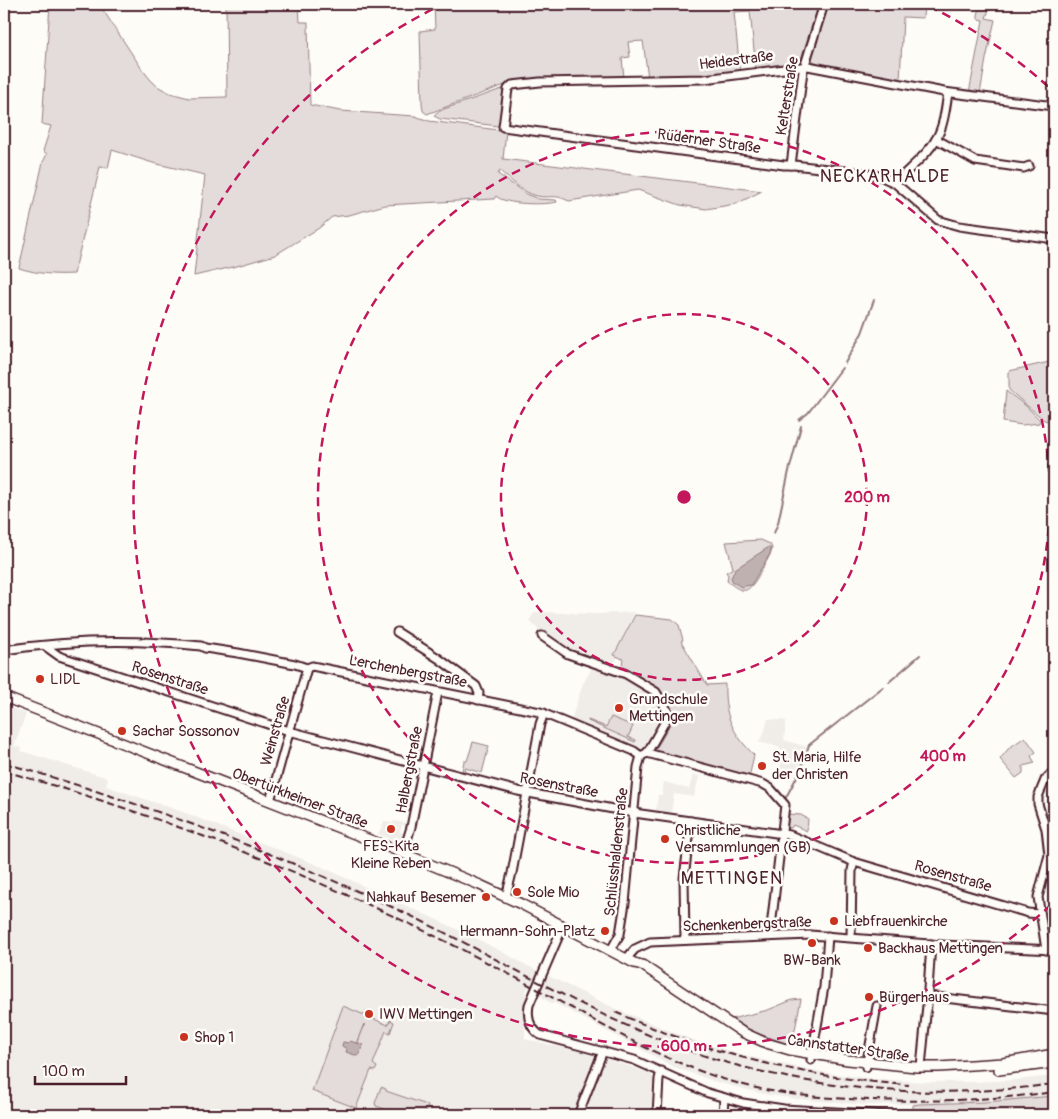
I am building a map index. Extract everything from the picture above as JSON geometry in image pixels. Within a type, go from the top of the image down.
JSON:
[{"type":"main road","name":"Obertürkheimer Straße","points":[[4,697],[403,853],[506,897],[582,936]]},
{"type":"main road","name":"Cannstatter Straße","points":[[582,936],[630,961],[640,970],[740,1037],[766,1049],[922,1072],[1015,1068],[1054,1063]]},
{"type":"main road","name":"Cannstatter Straße","points":[[866,1065],[921,1067],[988,1065],[1054,1054]]},
{"type":"street","name":"Kelterstraße","points":[[791,165],[804,66],[824,4]]},
{"type":"street","name":"Heidestraße","points":[[509,87],[530,82],[709,78],[804,66],[948,93],[1054,106]]},
{"type":"street","name":"Rüderner Straße","points":[[509,87],[503,127],[507,129],[784,165],[869,174],[895,183],[931,215],[945,223],[1054,238]]},
{"type":"street","points":[[895,183],[927,152],[936,139],[943,121],[948,93]]},
{"type":"street","points":[[936,139],[977,161],[1024,168],[1030,166]]},
{"type":"street","points":[[397,632],[438,658],[476,686],[479,691],[478,700]]},
{"type":"street","points":[[542,636],[568,654],[626,674],[656,692],[666,708],[668,716],[663,728],[644,754]]},
{"type":"street","name":"Lerchenbergstraße","points":[[4,650],[118,642],[174,644],[238,653],[302,665],[307,668],[312,666],[544,713],[634,751],[764,784],[770,788],[786,807],[783,834]]},
{"type":"street","name":"Rosenstraße","points":[[44,646],[59,656],[290,731],[527,793],[634,813],[791,835],[854,862],[1028,913],[1040,914]]},
{"type":"street","name":"Weinstraße","points":[[270,801],[307,668]]},
{"type":"street","name":"Halbergstraße","points":[[403,853],[409,837],[438,692]]},
{"type":"street","points":[[506,897],[544,713]]},
{"type":"street","name":"Schlüsshaldenstraße","points":[[611,950],[620,934],[638,767],[644,754]]},
{"type":"street","points":[[1046,950],[1038,894],[1049,855],[1046,829],[1039,808],[1038,797],[1045,780],[1054,772]]},
{"type":"street","points":[[685,940],[684,878],[691,821]]},
{"type":"street","points":[[770,936],[783,834]]},
{"type":"street","points":[[851,937],[851,887],[854,862]]},
{"type":"street","points":[[563,926],[530,1002],[529,1020],[534,1030],[542,1036],[634,1060],[694,1087],[724,1098],[784,1110],[887,1115]]},
{"type":"street","name":"Schenkenbergstraße","points":[[630,961],[634,950],[647,943],[770,936],[851,937],[931,944],[1054,950]]},
{"type":"street","points":[[811,1057],[825,981],[828,936]]},
{"type":"street","points":[[921,1067],[931,944]]},
{"type":"street","points":[[928,996],[1054,1011]]},
{"type":"street","points":[[866,1065],[876,1006]]},
{"type":"street","points":[[578,1115],[603,1051]]},
{"type":"street","points":[[657,1115],[659,1079],[662,1071]]},
{"type":"street","points":[[723,1115],[724,1098]]},
{"type":"shaded area","points":[[50,4],[99,4],[150,79],[157,86],[170,93],[189,98],[227,97],[226,4],[299,4],[300,22],[308,22],[310,105],[340,111],[415,116],[429,121],[506,131],[503,159],[762,191],[736,204],[706,209],[680,205],[638,190],[569,201],[559,197],[542,197],[527,192],[500,171],[498,174],[526,194],[538,199],[556,200],[557,202],[544,204],[516,203],[496,196],[494,199],[385,205],[349,215],[332,217],[319,228],[275,255],[194,276],[205,175],[153,163],[112,150],[108,168],[100,167],[74,274],[46,274],[26,270],[19,268],[43,162],[47,154],[43,151],[51,126],[42,124]]},
{"type":"shaded area","points":[[434,4],[819,4],[801,59],[792,65],[756,70],[750,11],[734,12],[740,72],[648,78],[643,41],[628,42],[630,57],[622,58],[624,78],[510,83],[427,114],[423,111],[422,103],[420,31],[435,29]]},
{"type":"shaded area","points":[[826,4],[924,4],[923,18],[903,17],[900,81],[824,66],[813,61],[811,56],[814,45],[818,41],[815,40]]},
{"type":"shaded area","points":[[981,4],[991,4],[986,18],[995,20],[980,94],[969,93],[983,20],[978,19]]},
{"type":"shaded area","points":[[505,89],[500,124],[498,126],[440,119],[434,116],[444,109]]},
{"type":"shaded area","points":[[1054,361],[1054,422],[1044,420],[1009,390],[1009,371]]},
{"type":"shaded area","points":[[1006,391],[1026,406],[1040,420],[1039,423],[1022,425],[1003,422]]},
{"type":"shaded area","points":[[761,540],[770,544],[772,548],[771,553],[753,584],[746,590],[738,589],[727,581],[728,575],[726,572],[733,568],[726,542]]},
{"type":"shaded area","points":[[769,547],[771,549],[770,554],[751,585],[741,587],[733,582],[731,578],[735,569]]},
{"type":"shaded area","points":[[535,612],[599,614],[635,612],[614,655],[618,656],[613,667],[582,657],[552,641],[529,621]]},
{"type":"shaded area","points":[[635,615],[672,619],[679,625],[683,640],[681,641],[707,685],[725,684],[726,705],[731,723],[740,739],[754,755],[749,778],[653,753],[669,725],[670,712],[668,705],[656,689],[628,671],[622,664],[623,659],[614,655]]},
{"type":"shaded area","name":"Grundschule Mettingen","points":[[592,668],[624,677],[650,691],[662,707],[664,717],[645,749],[640,750],[571,720],[583,684]]},
{"type":"shaded area","points":[[4,705],[26,714],[14,746],[22,748],[21,751],[108,778],[106,786],[180,811],[320,866],[474,937],[616,1009],[690,1039],[771,1062],[828,1073],[876,1079],[923,1082],[973,1082],[1054,1076],[1054,1096],[985,1102],[867,1105],[764,1094],[713,1081],[674,1067],[555,1003],[551,1003],[540,996],[538,992],[528,987],[525,994],[527,996],[523,1012],[525,1039],[582,1052],[651,1074],[655,1080],[655,1115],[4,1115]]},
{"type":"shaded area","points":[[611,717],[633,726],[628,737],[636,740],[635,742],[588,721],[606,727]]},
{"type":"shaded area","points":[[768,719],[786,721],[784,740],[807,747],[805,756],[791,780],[777,777],[783,757],[778,756],[780,747],[758,742],[764,734]]},
{"type":"shaded area","points":[[1025,737],[1036,752],[1031,756],[1035,763],[1023,766],[1023,773],[1016,778],[1000,759],[1009,748]]},
{"type":"shaded area","points":[[473,742],[489,746],[482,773],[465,768],[462,771],[464,761],[467,761]]},
{"type":"shaded area","points":[[693,775],[699,776],[694,797],[674,794],[671,813],[656,811],[658,795],[662,795],[664,782],[689,789]]},
{"type":"shaded area","points":[[787,814],[801,815],[808,819],[807,831],[793,825],[791,828],[785,826]]},
{"type":"shaded area","name":"FES-Kita Kleine Reben","points":[[394,821],[407,823],[406,826],[402,825],[400,832],[405,834],[403,840],[399,843],[378,834],[384,822],[393,823]]},
{"type":"shaded area","points":[[801,999],[792,1045],[756,1033],[731,1019],[768,1010],[792,1000]]},
{"type":"shaded area","points":[[343,1006],[388,1025],[390,1020],[394,1022],[390,1033],[386,1031],[373,1064],[377,1067],[375,1071],[371,1070],[356,1108],[312,1091]]},
{"type":"shaded area","points":[[350,1041],[363,1045],[358,1056],[346,1052],[347,1049],[342,1046],[343,1042],[349,1043]]},
{"type":"shaded area","points":[[381,1087],[386,1089],[386,1091],[427,1105],[428,1107],[424,1115],[401,1115],[376,1106],[375,1103]]},
{"type":"shaded area","points":[[1054,1096],[1054,1115],[913,1111],[913,1105],[919,1104],[985,1102]]},
{"type":"waterway","points":[[4,275],[5,267]]},
{"type":"waterway","points":[[845,363],[862,333],[874,300]]},
{"type":"waterway","points":[[799,420],[808,413],[842,368]]},
{"type":"waterway","points":[[774,533],[801,426]]},
{"type":"waterway","points":[[889,682],[920,655]]},
{"type":"waterway","points":[[784,801],[801,769],[809,745],[883,687]]},
{"type":"waterway","points":[[357,1043],[364,1025]]},
{"type":"railway","points":[[4,763],[152,810],[297,865],[454,937],[606,1016],[687,1050],[738,1066],[789,1078],[895,1091],[1001,1090],[1054,1084]]},
{"type":"railway","points":[[4,771],[118,806],[230,846],[341,892],[449,943],[657,1053],[727,1080],[795,1095],[869,1100],[962,1100],[1054,1092]]},
{"type":"railway","points":[[615,1012],[686,1040],[759,1062],[833,1077],[909,1085]]},
{"type":"place","name":"LIDL","points":[[40,679]]},
{"type":"place","name":"Grundschule Mettingen","points":[[619,708]]},
{"type":"place","name":"Sachar Sossonov","points":[[122,731]]},
{"type":"place","name":"St. Maria, Hilfe der Christen","points":[[762,766]]},
{"type":"place","name":"FES-Kita Kleine Reben","points":[[391,829]]},
{"type":"place","name":"Christliche Versammlungen (GB)","points":[[665,839]]},
{"type":"place","name":"Sole Mio","points":[[517,892]]},
{"type":"place","name":"Nahkauf Besemer","points":[[486,897]]},
{"type":"place","name":"Liebfrauenkirche","points":[[834,921]]},
{"type":"place","name":"Hermann-Sohn-Platz","points":[[605,931]]},
{"type":"place","name":"BW-Bank","points":[[812,943]]},
{"type":"place","name":"Backhaus Mettingen","points":[[868,948]]},
{"type":"place","name":"Bürgerhaus","points":[[869,997]]},
{"type":"place","name":"IWV Mettingen","points":[[369,1014]]},
{"type":"place","name":"Shop 1","points":[[184,1037]]},
{"type":"district","name":"NECKARHALDE","points":[[885,176]]},
{"type":"district","name":"METTINGEN","points":[[732,878]]}]
